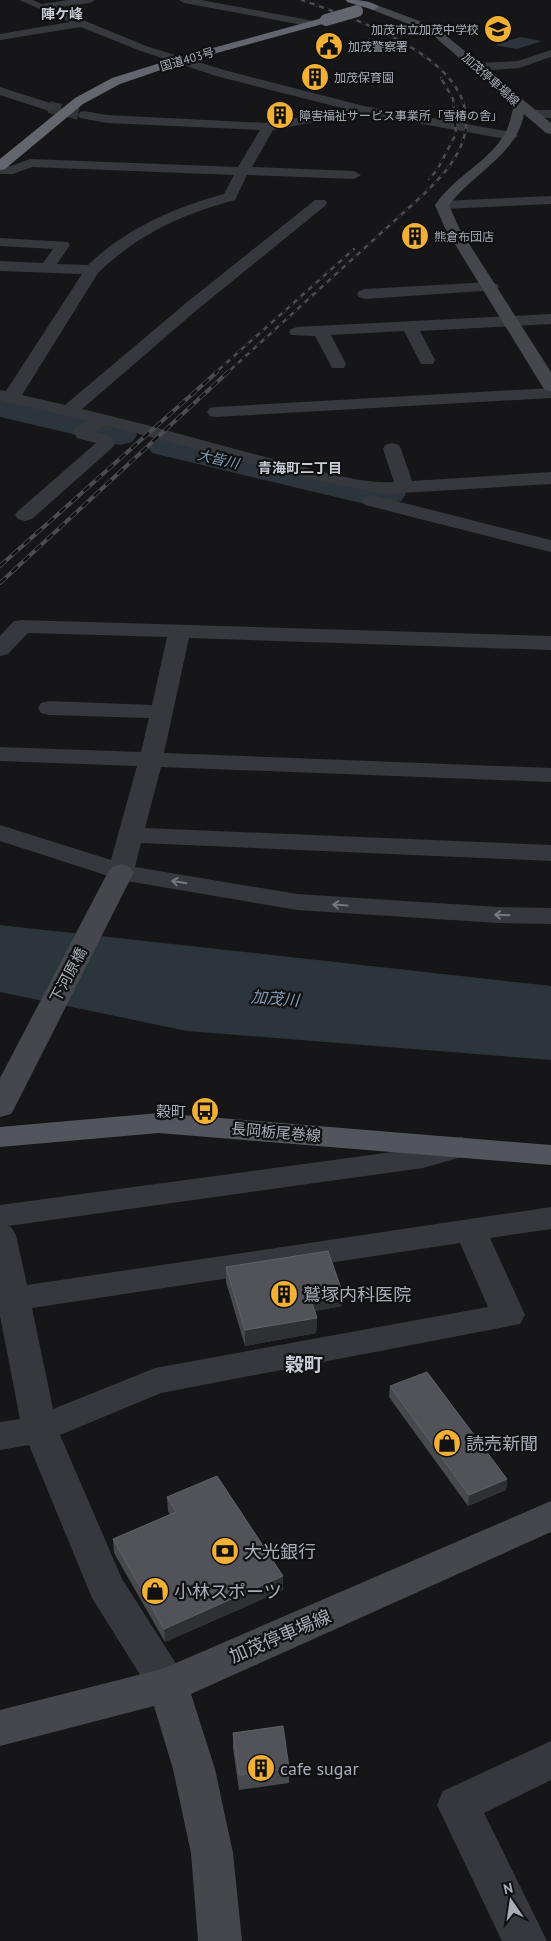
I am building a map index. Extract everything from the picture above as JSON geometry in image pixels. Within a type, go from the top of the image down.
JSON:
[{"type":"highway","points":[[351,0],[374,7]]},
{"type":"highway","name":"国道403号","points":[[0,166],[79,101],[116,81],[180,60],[374,7]]},
{"type":"main road","name":"長岡栃尾巻線","points":[[0,1136],[159,1123],[551,1155]]},
{"type":"street","points":[[24,0],[81,24],[220,73],[364,110],[517,137]]},
{"type":"street","points":[[41,7],[90,0]]},
{"type":"street","points":[[184,0],[314,24]]},
{"type":"street","points":[[374,7],[398,3]]},
{"type":"street","name":"加茂停車場線","points":[[374,7],[418,24],[439,35],[520,106],[550,129]]},
{"type":"street","points":[[0,37],[81,24]]},
{"type":"street","points":[[477,67],[520,64],[551,53]]},
{"type":"street","points":[[0,91],[49,107]]},
{"type":"street","points":[[442,205],[448,194],[517,137],[520,106]]},
{"type":"street","points":[[84,115],[107,119],[268,128],[364,110]]},
{"type":"street","points":[[531,114],[551,114]]},
{"type":"street","points":[[268,128],[242,172],[230,197],[201,204],[167,217],[139,231],[108,253],[92,270],[5,397],[69,411],[95,424],[161,433],[303,473],[404,493],[551,490]]},
{"type":"street","points":[[0,170],[13,170],[30,163],[354,176]]},
{"type":"street","points":[[442,205],[551,200]]},
{"type":"street","points":[[69,411],[192,306],[320,203]]},
{"type":"street","points":[[442,205],[452,228],[491,287],[551,386]]},
{"type":"street","points":[[0,242],[63,245],[47,268]]},
{"type":"street","points":[[0,266],[92,270]]},
{"type":"street","points":[[365,294],[491,287]]},
{"type":"street","points":[[297,332],[551,320]]},
{"type":"street","points":[[409,326],[426,360]]},
{"type":"street","points":[[321,331],[338,364]]},
{"type":"street","points":[[216,412],[551,393]]},
{"type":"street","points":[[25,515],[106,444],[105,440],[83,434],[82,432],[95,424]]},
{"type":"street","points":[[392,449],[404,493]]},
{"type":"street","points":[[551,478],[404,493],[372,501],[551,546]]},
{"type":"street","points":[[0,649],[22,626],[551,643]]},
{"type":"street","points":[[121,872],[151,760],[179,632]]},
{"type":"street","points":[[49,708],[162,712]]},
{"type":"street","points":[[0,754],[551,775]]},
{"type":"street","points":[[2,829],[121,872],[297,902],[498,915],[551,916]]},
{"type":"street","points":[[132,835],[551,853]]},
{"type":"street","name":"下河原橋","points":[[0,1107],[121,872]]},
{"type":"street","points":[[0,1216],[423,1158],[461,1147]]},
{"type":"street","points":[[7,1300],[551,1218]]},
{"type":"street","points":[[0,1436],[40,1428],[155,1382],[508,1315],[470,1230]]},
{"type":"street","points":[[0,1235],[7,1300],[40,1428],[106,1587],[168,1685],[194,1769],[212,1853],[220,1941]]},
{"type":"street","name":"加茂停車場線","points":[[0,1728],[168,1685],[551,1516]]},
{"type":"street","points":[[525,1941],[458,1805],[551,1760]]},
{"type":"water","points":[[520,37],[542,41],[517,49],[495,45]]},
{"type":"water","name":"加茂川","points":[[0,925],[551,986],[551,1060],[187,1031],[0,992]]},
{"type":"building","name":"鷲塚内科医院","points":[[328,1251],[342,1291],[310,1297],[317,1318],[245,1330],[226,1267]]},
{"type":"building","name":"読売新聞","points":[[427,1372],[507,1479],[469,1495],[390,1386]]},
{"type":"building","points":[[217,1476],[283,1576],[164,1629],[113,1539],[176,1512],[167,1497]]},
{"type":"building","points":[[283,1726],[289,1768],[239,1775],[233,1733]]},
{"type":"waterway","name":"大皆川","points":[[0,407],[120,435]]},
{"type":"waterway","name":"大皆川","points":[[164,446],[365,494],[389,494]]},
{"type":"waterway","name":"大皆川","points":[[365,494],[381,498]]},
{"type":"tunnel","points":[[49,107],[84,115]]},
{"type":"railway","points":[[227,373],[424,194],[440,178],[461,146],[466,117],[458,91],[440,69],[415,50],[386,33],[302,0]]},
{"type":"railway","points":[[429,179],[437,170],[456,134],[453,99],[441,78]]},
{"type":"railway","points":[[215,373],[354,249]]},
{"type":"railway","points":[[0,566],[217,372]]},
{"type":"railway","points":[[0,583],[228,372]]},
{"type":"place","name":"加茂市立加茂中学校","points":[[498,29]]},
{"type":"place","name":"加茂警察署","points":[[329,46]]},
{"type":"place","name":"加茂保育園","points":[[315,77]]},
{"type":"place","name":"障害福祉サービス事業所「雪椿の舎」","points":[[280,115]]},
{"type":"place","name":"熊倉布団店","points":[[415,236]]},
{"type":"place","name":"穀町","points":[[205,1111]]},
{"type":"place","name":"鷲塚内科医院","points":[[284,1294]]},
{"type":"place","name":"読売新聞","points":[[447,1443]]},
{"type":"place","name":"大光銀行","points":[[225,1551]]},
{"type":"place","name":"小林スポーツ","points":[[155,1591]]},
{"type":"place","name":"cafe sugar","points":[[261,1768]]},
{"type":"district","name":"陣ケ峰","points":[[62,14]]},
{"type":"district","name":"青海町二丁目","points":[[300,468]]},
{"type":"district","name":"穀町","points":[[304,1364]]}]
